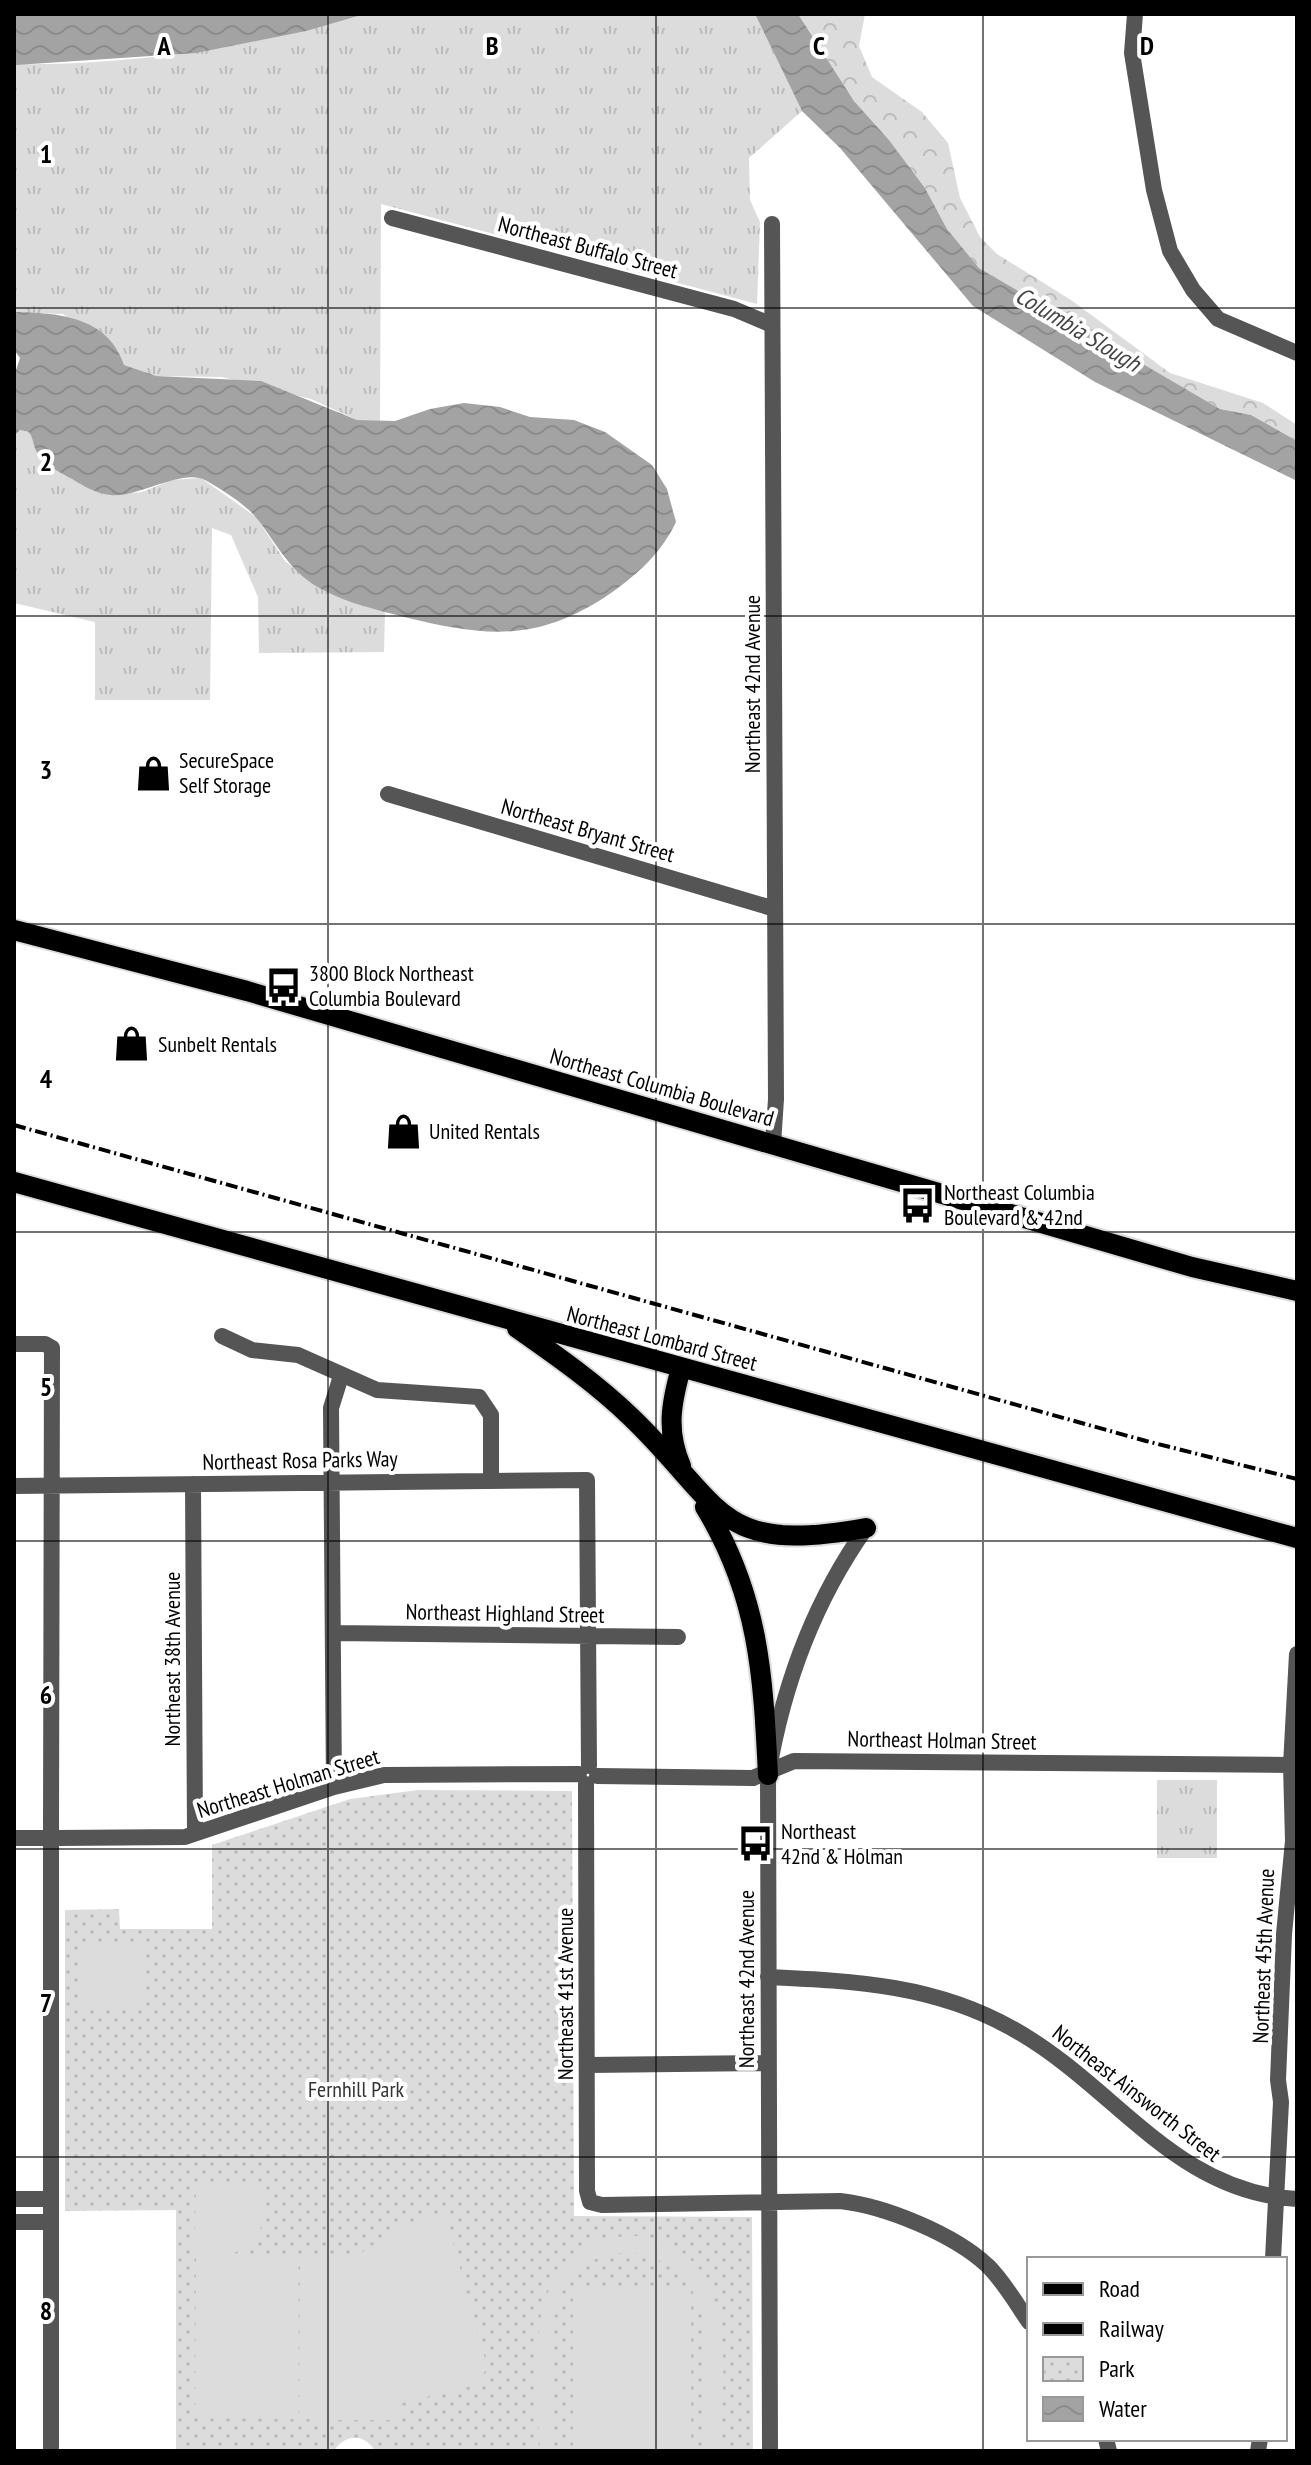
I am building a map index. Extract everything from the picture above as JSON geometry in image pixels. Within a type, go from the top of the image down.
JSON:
[{"type":"main road","name":"Northeast Columbia Boulevard","points":[[14,930],[247,991],[1192,1267],[1297,1291]]},
{"type":"main road","name":"Northeast Lombard Street","points":[[14,1182],[1297,1538]]},
{"type":"main road","points":[[505,1320],[577,1371],[633,1419],[721,1514],[764,1534],[813,1537],[866,1528]]},
{"type":"main road","points":[[681,1368],[671,1405],[671,1433],[680,1464],[736,1569],[756,1634],[764,1680],[768,1775]]},
{"type":"street","points":[[1135,14],[1132,53],[1154,190],[1170,251],[1193,290],[1218,319],[1297,353]]},
{"type":"street","name":"Northeast Buffalo Street","points":[[392,218],[734,309],[772,325]]},
{"type":"street","name":"Northeast 42nd Avenue","points":[[772,224],[776,1124],[773,1144]]},
{"type":"street","name":"Northeast Bryant Street","points":[[388,794],[775,909]]},
{"type":"street","points":[[222,1336],[252,1350],[298,1355],[341,1376],[391,1393],[479,1397],[491,1415],[491,1480]]},
{"type":"street","points":[[14,1344],[45,1344],[52,1348],[51,2451]]},
{"type":"street","points":[[334,1787],[331,1408],[341,1376]]},
{"type":"street","name":"Northeast Rosa Parks Way","points":[[14,1486],[587,1480]]},
{"type":"street","name":"Northeast 41st Avenue","points":[[587,1480],[587,2191],[590,2202],[602,2205],[769,2202]]},
{"type":"street","name":"Northeast 38th Avenue","points":[[193,1484],[195,1833]]},
{"type":"street","name":"Northeast 42nd Avenue","points":[[770,2451],[768,1775],[774,1736],[810,1625],[835,1574],[866,1528]]},
{"type":"street","name":"Northeast Highland Street","points":[[333,1633],[678,1637]]},
{"type":"street","name":"Northeast 45th Avenue","points":[[1273,2257],[1284,1934],[1295,1843],[1291,1765],[1296,1732],[1297,1654]]},
{"type":"street","name":"Northeast Holman Street","points":[[14,1838],[167,1839],[195,1833],[334,1787],[401,1774],[753,1778],[768,1775],[794,1761],[1291,1765]]},
{"type":"street","name":"Northeast Ainsworth Street","points":[[768,1977],[900,1986],[973,2008],[1056,2056],[1169,2151],[1199,2171],[1236,2188],[1297,2199]]},
{"type":"street","points":[[588,2065],[768,2063]]},
{"type":"street","points":[[14,2199],[50,2199]]},
{"type":"street","points":[[769,2202],[840,2201],[888,2211],[977,2257],[1000,2280],[1027,2319]]},
{"type":"street","points":[[14,2222],[50,2222]]},
{"type":"green space","points":[[365,14],[755,14],[802,111],[749,158],[750,200],[760,222],[757,304],[381,204],[380,421],[357,420],[311,399],[222,377],[143,373],[124,365],[63,314],[14,312],[14,64],[103,62],[191,52],[279,36]]},
{"type":"green space","points":[[798,14],[865,14],[859,46],[872,77],[922,112],[948,143],[960,198],[980,237],[997,254],[1071,300],[1170,373],[1263,403],[1297,425],[1297,441],[1251,415],[1220,409],[979,268],[947,229],[925,188],[889,140],[854,101]]},
{"type":"green space","points":[[20,430],[29,432],[51,467],[92,490],[112,495],[142,492],[172,480],[201,478],[256,517],[285,561],[323,590],[385,612],[384,652],[259,653],[258,597],[231,535],[212,528],[210,700],[95,700],[95,622],[14,603],[14,436]]},
{"type":"green space","points":[[1157,1780],[1217,1780],[1217,1858],[1157,1858]]},
{"type":"green space","name":"Fernhill Park","points":[[418,1790],[572,1791],[574,2216],[752,2217],[753,2451],[375,2451],[366,2441],[354,2438],[344,2441],[334,2451],[176,2451],[176,2210],[65,2211],[65,1910],[119,1909],[120,1929],[212,1929],[212,1845],[350,1799]]},
{"type":"green space","points":[[81,1945],[142,1945],[142,2010],[81,2010]]},
{"type":"green space","points":[[203,2184],[265,2184],[260,2235],[240,2251],[229,2254],[295,2254],[294,2419],[195,2418],[196,2254],[201,2253],[194,2252],[196,2192]]},
{"type":"green space","points":[[445,2213],[487,2366],[479,2384],[398,2404],[398,2420],[337,2420],[317,2424],[316,2419],[299,2419],[300,2255],[358,2255],[400,2227]]},
{"type":"green space","points":[[639,2236],[673,2247],[697,2266],[712,2291],[720,2321],[723,2353],[721,2451],[703,2451],[703,2319],[694,2294],[679,2274],[659,2261],[637,2254],[614,2253],[593,2260],[574,2275],[559,2298],[551,2351],[554,2451],[540,2451],[537,2346],[542,2311],[553,2281],[572,2257],[600,2241]]},
{"type":"green space","points":[[573,2290],[691,2290],[691,2451],[573,2451]]},
{"type":"water","points":[[14,14],[365,14],[306,31],[196,53],[16,65]]},
{"type":"water","name":"Columbia Slough","points":[[755,14],[798,14],[854,101],[889,140],[925,188],[947,229],[979,268],[1220,409],[1251,415],[1297,441],[1297,481],[1095,382],[973,306],[840,148],[802,111]]},
{"type":"water","points":[[14,312],[80,320],[106,336],[124,365],[156,376],[261,381],[357,420],[395,421],[430,409],[464,403],[500,407],[530,417],[574,420],[605,432],[652,465],[667,489],[676,522],[656,553],[621,586],[585,609],[535,628],[511,631],[461,629],[363,606],[332,595],[302,576],[253,514],[205,480],[185,478],[122,495],[106,494],[86,487],[49,465],[38,454],[29,432],[20,430],[14,436],[14,376],[20,358],[14,350]]},
{"type":"railway","points":[[14,1125],[1146,1441],[1297,1479]]},
{"type":"place","name":"SecureSpace Self Storage","points":[[153,773]]},
{"type":"place","name":"3800 Block Northeast Columbia Boulevard","points":[[283,986]]},
{"type":"place","name":"Sunbelt Rentals","points":[[132,1044]]},
{"type":"place","name":"United Rentals","points":[[403,1131]]},
{"type":"place","name":"Northeast Columbia Boulevard & 42nd","points":[[918,1205]]},
{"type":"place","name":"Northeast 42nd & Holman","points":[[755,1844]]}]
